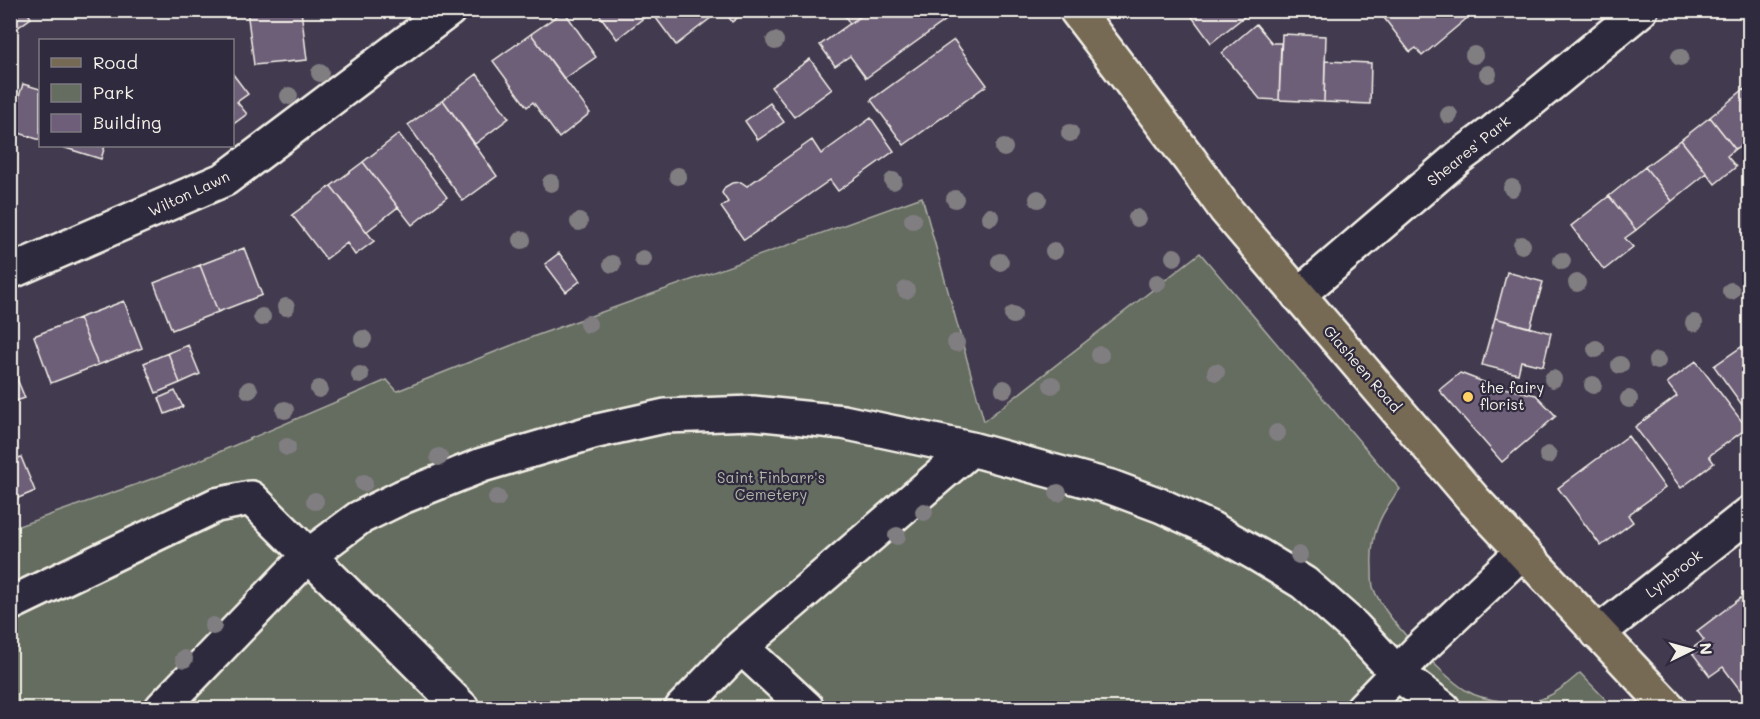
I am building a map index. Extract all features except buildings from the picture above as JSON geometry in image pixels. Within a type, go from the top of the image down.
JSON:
[{"type":"main road","name":"Glasheen Road","points":[[1076,10],[1226,210],[1298,295],[1475,501],[1669,708]]},
{"type":"street","name":"Sheares' Park","points":[[1298,295],[1459,157],[1493,132],[1641,10]]},
{"type":"street","name":"Wilton Lawn","points":[[14,265],[225,179],[430,16]]},
{"type":"street","points":[[162,708],[308,556],[359,518],[402,497],[482,465],[582,435],[665,417],[753,413],[843,422],[971,449],[1111,487],[1162,506],[1212,529],[1304,583],[1354,627],[1396,674],[1443,708]]},
{"type":"street","points":[[681,708],[741,647],[971,449]]},
{"type":"street","points":[[10,604],[216,505],[251,498],[462,708]]},
{"type":"street","name":"Lynbrook","points":[[1598,633],[1749,513]]},
{"type":"street","points":[[1363,708],[1420,649],[1522,552]]},
{"type":"street","points":[[741,647],[787,692],[807,708]]},
{"type":"green space","name":"Saint Finbarr's Cemetery","points":[[922,197],[984,421],[1200,253],[1400,489],[1382,516],[1375,535],[1372,556],[1373,587],[1381,604],[1394,622],[1449,678],[1474,694],[1502,701],[1538,700],[1555,692],[1580,673],[1614,708],[11,708],[10,529],[177,470],[387,380],[397,391],[535,336]]},
{"type":"place","name":"the fairy florist","points":[[1468,397]]}]
